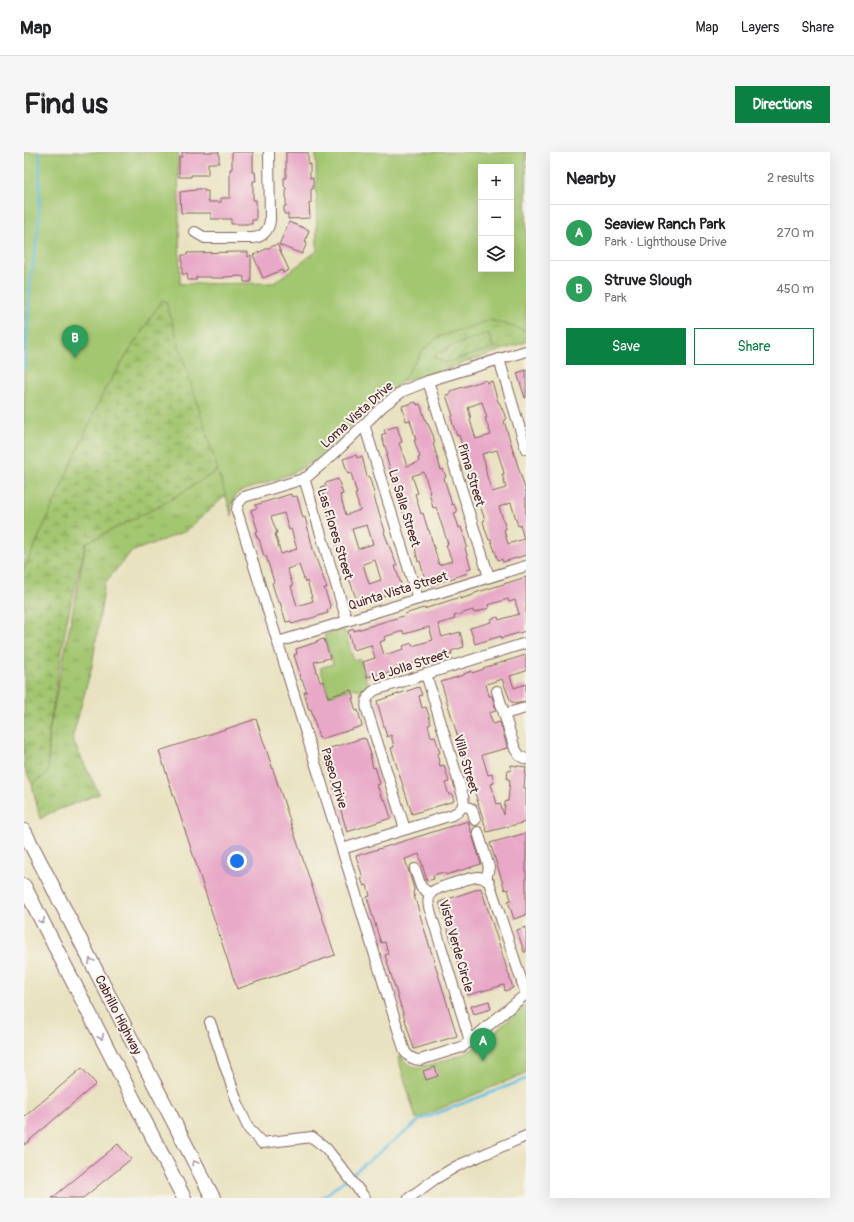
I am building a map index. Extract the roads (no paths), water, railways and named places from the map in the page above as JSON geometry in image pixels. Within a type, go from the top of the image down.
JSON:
[{"type":"highway","name":"Cabrillo Highway","points":[[24,831],[213,1198]]},
{"type":"highway","name":"Cabrillo Highway","points":[[24,886],[184,1198]]},
{"type":"street","points":[[194,232],[205,238],[253,238],[258,237],[266,231],[269,227],[270,220],[269,152]]},
{"type":"street","name":"Loma Vista Drive","points":[[238,505],[241,499],[247,495],[304,478],[335,453],[391,399],[403,391],[428,381],[526,351]]},
{"type":"street","points":[[499,359],[526,449]]},
{"type":"street","name":"Pima Street","points":[[428,381],[489,577]]},
{"type":"street","name":"La Salle Street","points":[[364,424],[418,599]]},
{"type":"street","name":"Las Flores Street","points":[[304,478],[348,620]]},
{"type":"street","name":"Paseo Drive","points":[[238,505],[238,516],[405,1052],[410,1058],[420,1060],[462,1047],[470,1041]]},
{"type":"street","name":"Quinta Vista Street","points":[[278,642],[526,566]]},
{"type":"street","name":"La Jolla Street","points":[[404,829],[367,710],[366,701],[369,695],[375,690],[526,643]]},
{"type":"street","name":"Villa Street","points":[[342,849],[452,815],[460,810],[463,805],[463,796],[426,674]]},
{"type":"street","points":[[497,691],[515,749],[520,756],[526,759]]},
{"type":"street","points":[[504,714],[526,708]]},
{"type":"street","points":[[463,805],[472,809],[475,820]]},
{"type":"street","points":[[470,1041],[526,994],[491,885],[486,880],[490,867],[478,832]]},
{"type":"street","points":[[415,869],[421,887],[430,894]]},
{"type":"street","name":"Vista Verde Circle","points":[[470,1041],[428,907],[428,900],[430,894],[434,890],[472,878],[480,877],[486,880]]},
{"type":"street","points":[[210,1022],[240,1110],[249,1129],[262,1143],[312,1137],[326,1148],[365,1198]]},
{"type":"street","points":[[409,1198],[445,1172],[526,1136]]},
{"type":"waterway","points":[[24,370],[30,282],[37,243],[40,152]]},
{"type":"waterway","points":[[351,1175],[420,1120],[526,1079]]},
{"type":"waterway","points":[[322,1198],[347,1178]]},
{"type":"place","name":"Struve Slough","points":[[75,358]]},
{"type":"place","name":"Seaview Ranch Park","points":[[483,1061]]}]
